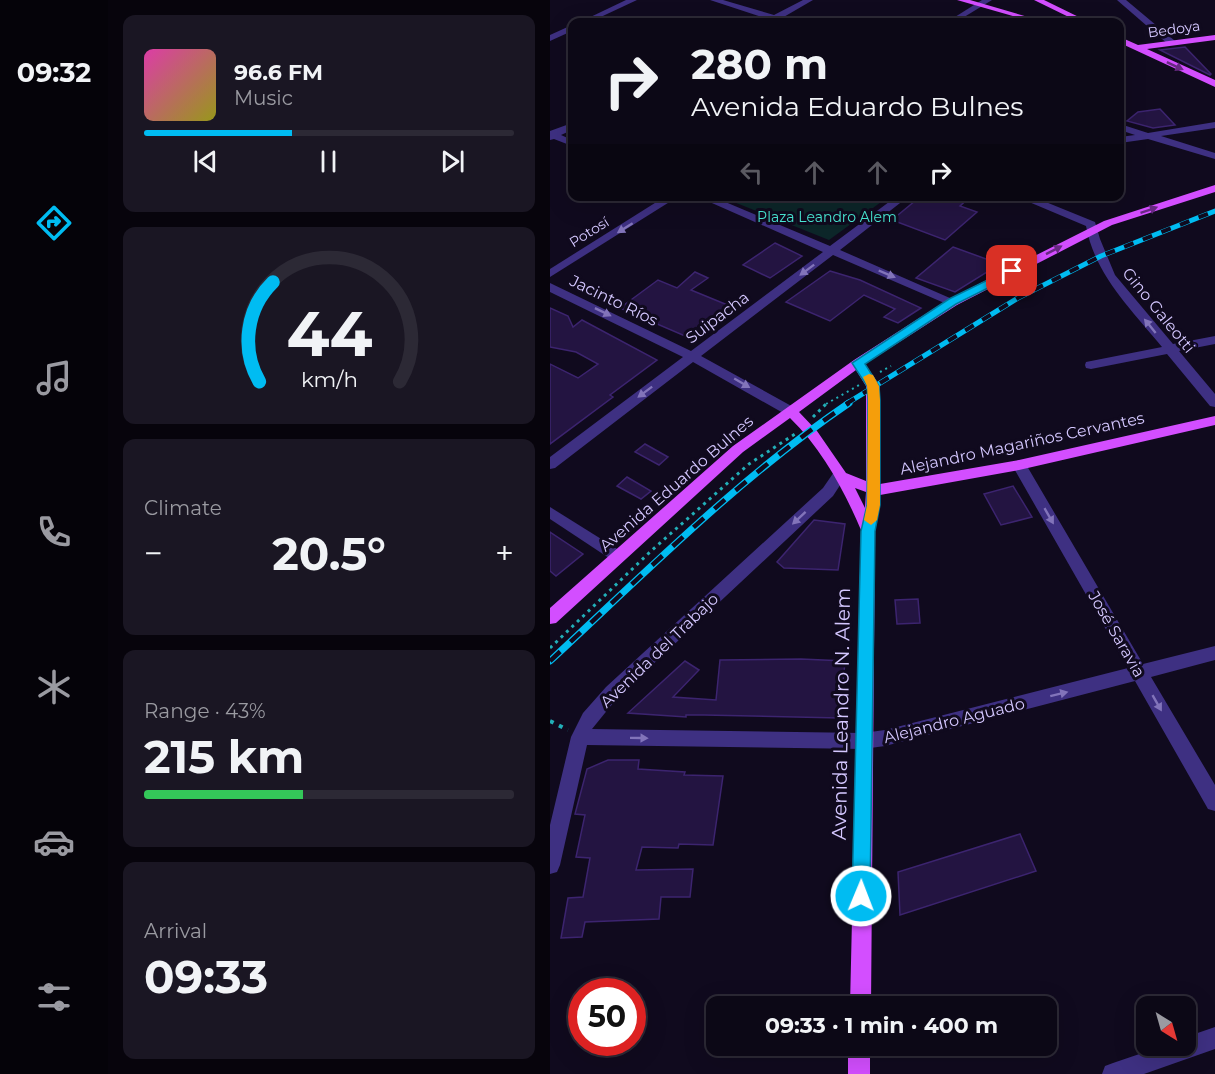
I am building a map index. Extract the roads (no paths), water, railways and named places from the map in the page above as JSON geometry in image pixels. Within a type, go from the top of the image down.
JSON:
[{"type":"main road","points":[[961,0],[1026,18]]},
{"type":"main road","points":[[1038,0],[1076,18]]},
{"type":"main road","name":"Bedoya","points":[[1136,48],[1214,37]]},
{"type":"main road","points":[[1124,42],[1214,84]]},
{"type":"main road","name":"Avenida Eduardo Bulnes","points":[[550,618],[738,448],[858,363],[953,302],[1094,230],[1214,188]]},
{"type":"main road","name":"Avenida Leandro N. Alem","points":[[858,363],[870,378],[874,400],[874,490],[868,531],[863,741],[860,996]]},
{"type":"main road","name":"Avenida Leandro N. Alem","points":[[790,411],[805,424],[839,476],[859,507],[868,531]]},
{"type":"main road","name":"Alejandro Magariños Cervantes","points":[[839,476],[874,490],[897,488],[1020,465],[1214,420]]},
{"type":"main road","points":[[859,1056],[859,1074]]},
{"type":"street","points":[[593,18],[633,0]]},
{"type":"street","points":[[714,0],[765,18]]},
{"type":"street","points":[[775,18],[809,0]]},
{"type":"street","points":[[958,18],[988,0]]},
{"type":"street","points":[[1121,0],[1172,43]]},
{"type":"street","points":[[550,28],[568,34]]},
{"type":"street","points":[[550,38],[568,30]]},
{"type":"street","points":[[1124,139],[1214,124]]},
{"type":"street","points":[[551,136],[568,128]]},
{"type":"street","points":[[1124,128],[1214,156]]},
{"type":"street","points":[[551,136],[568,142]]},
{"type":"street","name":"Potosí","points":[[550,274],[666,201]]},
{"type":"street","points":[[713,201],[953,302]]},
{"type":"street","name":"Suipacha","points":[[550,464],[898,201]]},
{"type":"street","points":[[1034,201],[1088,221],[1094,230]]},
{"type":"street","name":"Gino Galeotti","points":[[1094,230],[1094,239],[1110,276],[1214,403]]},
{"type":"street","name":"Jacinto Ríos","points":[[550,287],[692,357],[790,411]]},
{"type":"street","points":[[1091,365],[1214,340]]},
{"type":"street","name":"José Saravia","points":[[1020,465],[1214,803]]},
{"type":"street","name":"Avenida del Trabajo","points":[[550,865],[580,737],[589,718],[612,692],[828,492],[839,476]]},
{"type":"street","points":[[550,512],[617,556]]},
{"type":"street","name":"Alejandro Aguado","points":[[580,737],[863,741],[884,738],[1140,674],[1214,653]]},
{"type":"street","points":[[1113,1074],[1214,1038]]},
{"type":"railway","points":[[846,404],[1018,298],[1101,256],[1215,211]]},
{"type":"railway","points":[[550,661],[732,494],[770,462],[849,403]]},
{"type":"park label","name":"Plaza Leandro Alem","points":[[827,217]]}]
